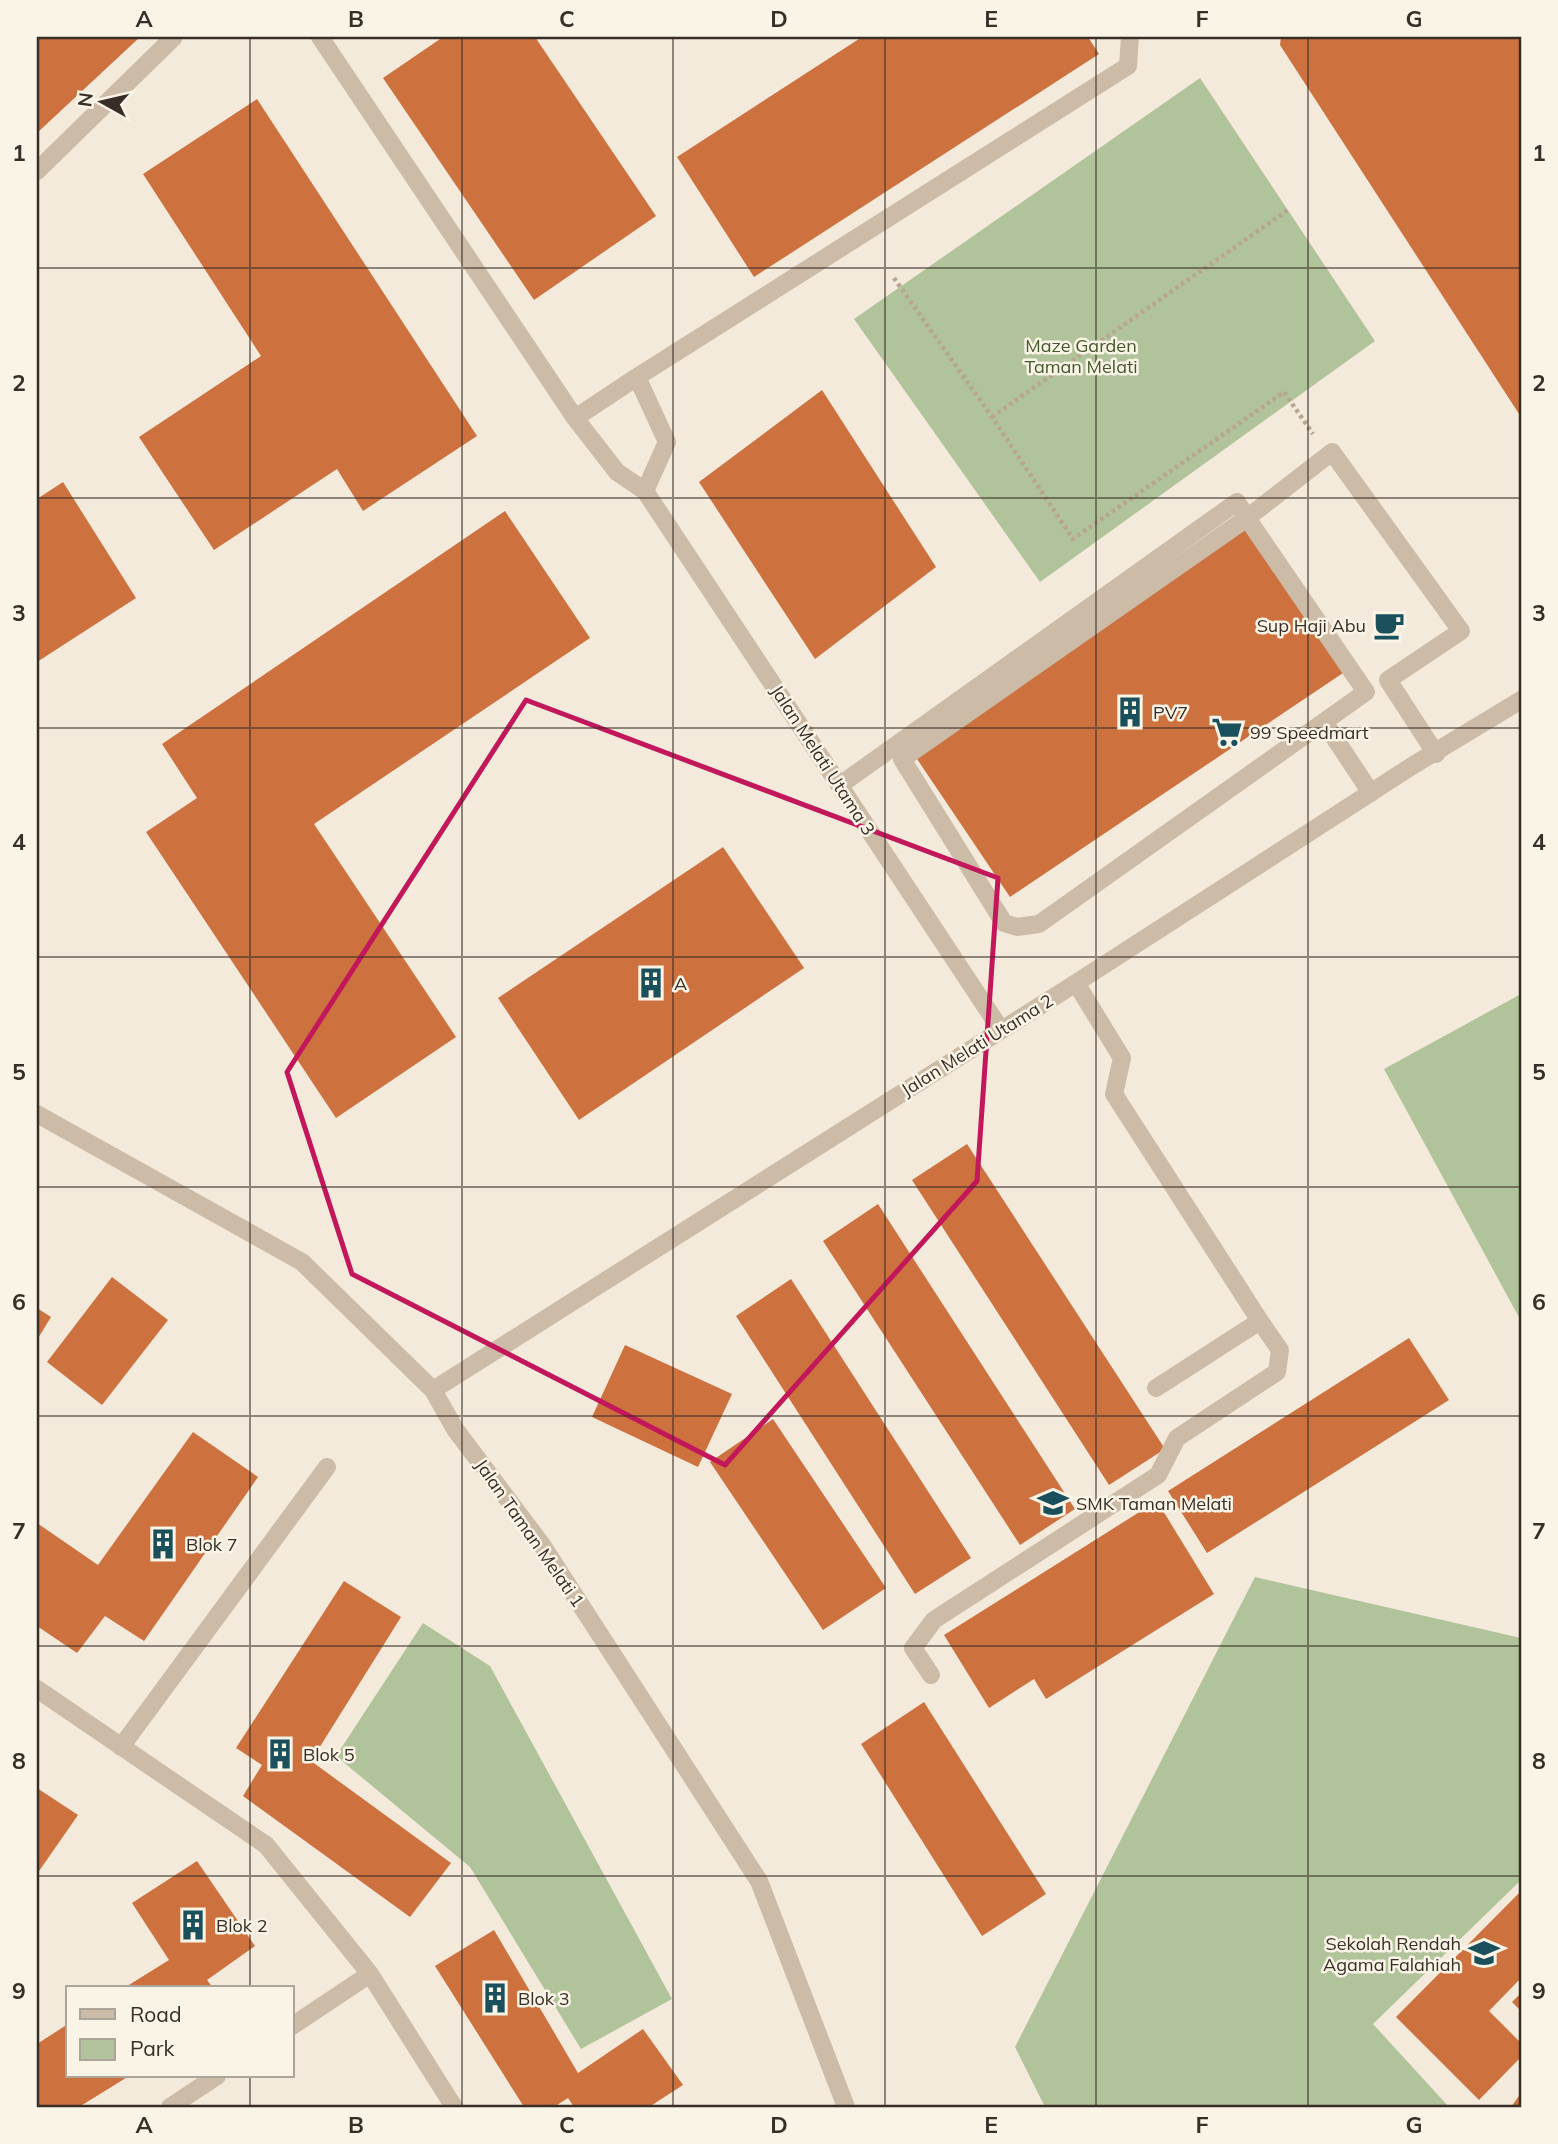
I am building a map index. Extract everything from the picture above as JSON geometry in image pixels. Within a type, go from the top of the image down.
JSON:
[{"type":"street","points":[[37,171],[174,37]]},
{"type":"street","points":[[320,37],[575,418],[617,472],[645,491],[667,442],[637,377]]},
{"type":"street","points":[[575,418],[1128,66],[1129,37]]},
{"type":"street","points":[[840,785],[1237,502],[1247,518],[1366,692],[1039,924],[1017,927],[1004,923],[902,759],[1247,518],[1332,452],[1461,631],[1388,680],[1436,754]]},
{"type":"street","name":"Jalan Melati Utama 3","points":[[645,491],[1001,1030]]},
{"type":"street","name":"Jalan Melati Utama 2","points":[[433,1390],[1521,700]]},
{"type":"street","points":[[1324,722],[1371,793]]},
{"type":"street","points":[[931,1675],[913,1648],[933,1620],[1158,1475],[1177,1438],[1277,1373],[1279,1350],[1114,1094],[1122,1058],[1076,983]]},
{"type":"street","name":"Jalan Taman Melati 1","points":[[37,1114],[302,1262],[433,1390],[456,1429],[542,1545],[759,1881],[846,2107]]},
{"type":"street","points":[[1156,1388],[1260,1321]]},
{"type":"street","points":[[121,1747],[327,1467]]},
{"type":"street","points":[[37,1689],[267,1845],[370,1974],[454,2107]]},
{"type":"street","points":[[294,2025],[370,1974]]},
{"type":"street","points":[[170,2107],[215,2078]]},
{"type":"path","points":[[992,417],[1288,210]]},
{"type":"path","points":[[894,278],[992,417],[1073,540],[1284,392],[1316,438]]},
{"type":"highlighted area","points":[[526,700],[998,878],[977,1181],[725,1465],[352,1274],[287,1072]]},
{"type":"green space","name":"Maze Garden Taman Melati","points":[[1200,78],[1375,341],[1040,582],[854,319]]},
{"type":"green space","points":[[1521,994],[1521,1321],[1384,1069]]},
{"type":"green space","points":[[1255,1577],[1521,1638],[1521,1880],[1373,2024],[1449,2107],[1045,2107],[1015,2047]]},
{"type":"green space","points":[[423,1623],[490,1666],[672,1999],[581,2049],[470,1867],[336,1756]]},
{"type":"building","points":[[37,37],[140,37],[37,133]]},
{"type":"building","points":[[443,37],[535,37],[656,216],[534,300],[383,78]]},
{"type":"building","points":[[862,37],[1088,37],[1099,54],[754,277],[677,157]]},
{"type":"building","points":[[1281,37],[1521,37],[1521,417],[1280,45]]},
{"type":"building","points":[[257,99],[477,436],[363,511],[337,469],[214,550],[139,437],[261,356],[143,174]]},
{"type":"building","points":[[822,390],[936,567],[815,659],[699,482]]},
{"type":"building","points":[[63,482],[136,598],[37,662],[37,499]]},
{"type":"building","points":[[505,511],[590,638],[314,824],[456,1037],[336,1118],[146,832],[197,798],[162,744]]},
{"type":"building","name":"PV7","points":[[1250,526],[1346,671],[1010,897],[913,753]]},
{"type":"building","name":"A","points":[[723,847],[804,968],[579,1120],[498,998]]},
{"type":"building","points":[[967,1144],[1165,1449],[1109,1485],[912,1180]]},
{"type":"building","points":[[878,1204],[1075,1509],[1020,1545],[823,1241]]},
{"type":"building","points":[[112,1277],[168,1320],[102,1405],[47,1362]]},
{"type":"building","points":[[791,1279],[971,1558],[915,1594],[736,1316]]},
{"type":"building","points":[[37,1308],[51,1317],[37,1340]]},
{"type":"building","points":[[1409,1338],[1449,1400],[1207,1553],[1168,1491]]},
{"type":"building","points":[[625,1345],[732,1394],[698,1467],[592,1417]]},
{"type":"building","points":[[773,1419],[886,1588],[823,1630],[710,1462]]},
{"type":"building","name":"Blok 7","points":[[193,1432],[258,1477],[144,1641],[105,1616],[77,1653],[37,1626],[37,1523],[98,1565]]},
{"type":"building","points":[[1157,1501],[1214,1594],[1046,1699],[1034,1679],[989,1708],[944,1635]]},
{"type":"building","name":"Blok 5","points":[[344,1581],[401,1617],[311,1761],[451,1863],[410,1917],[243,1796],[262,1765],[236,1748]]},
{"type":"building","points":[[924,1702],[1046,1894],[982,1936],[861,1744]]},
{"type":"building","points":[[37,1788],[78,1815],[37,1874]]},
{"type":"building","name":"Blok 2","points":[[197,1861],[255,1946],[207,1980],[212,1986],[127,1986],[169,1960],[132,1903]]},
{"type":"building","name":"Sekolah Rendah Agama Falahiah","points":[[1521,1891],[1521,1978],[1489,2011],[1521,2043],[1521,2057],[1479,2100],[1396,2017]]},
{"type":"building","name":"Blok 3","points":[[494,1930],[578,2073],[643,2029],[683,2085],[649,2107],[574,2107],[568,2098],[554,2107],[524,2107],[435,1966]]},
{"type":"building","points":[[1521,1993],[1521,2011],[1512,2002]]},
{"type":"building","points":[[66,2025],[66,2078],[126,2078],[79,2107],[37,2107],[37,2044]]},
{"type":"building","points":[[1521,2093],[1521,2107],[1511,2107]]},
{"type":"place","name":"Sup Haji Abu","points":[[1389,625]]},
{"type":"place","name":"PV7","points":[[1130,712]]},
{"type":"place","name":"99 Speedmart","points":[[1227,732]]},
{"type":"place","name":"A","points":[[651,983]]},
{"type":"place","name":"SMK Taman Melati","points":[[1053,1503]]},
{"type":"place","name":"Blok 7","points":[[163,1544]]},
{"type":"place","name":"Blok 5","points":[[280,1754]]},
{"type":"place","name":"Blok 2","points":[[193,1925]]},
{"type":"place","name":"Sekolah Rendah Agama Falahiah","points":[[1484,1953]]},
{"type":"place","name":"Blok 3","points":[[495,1998]]}]
